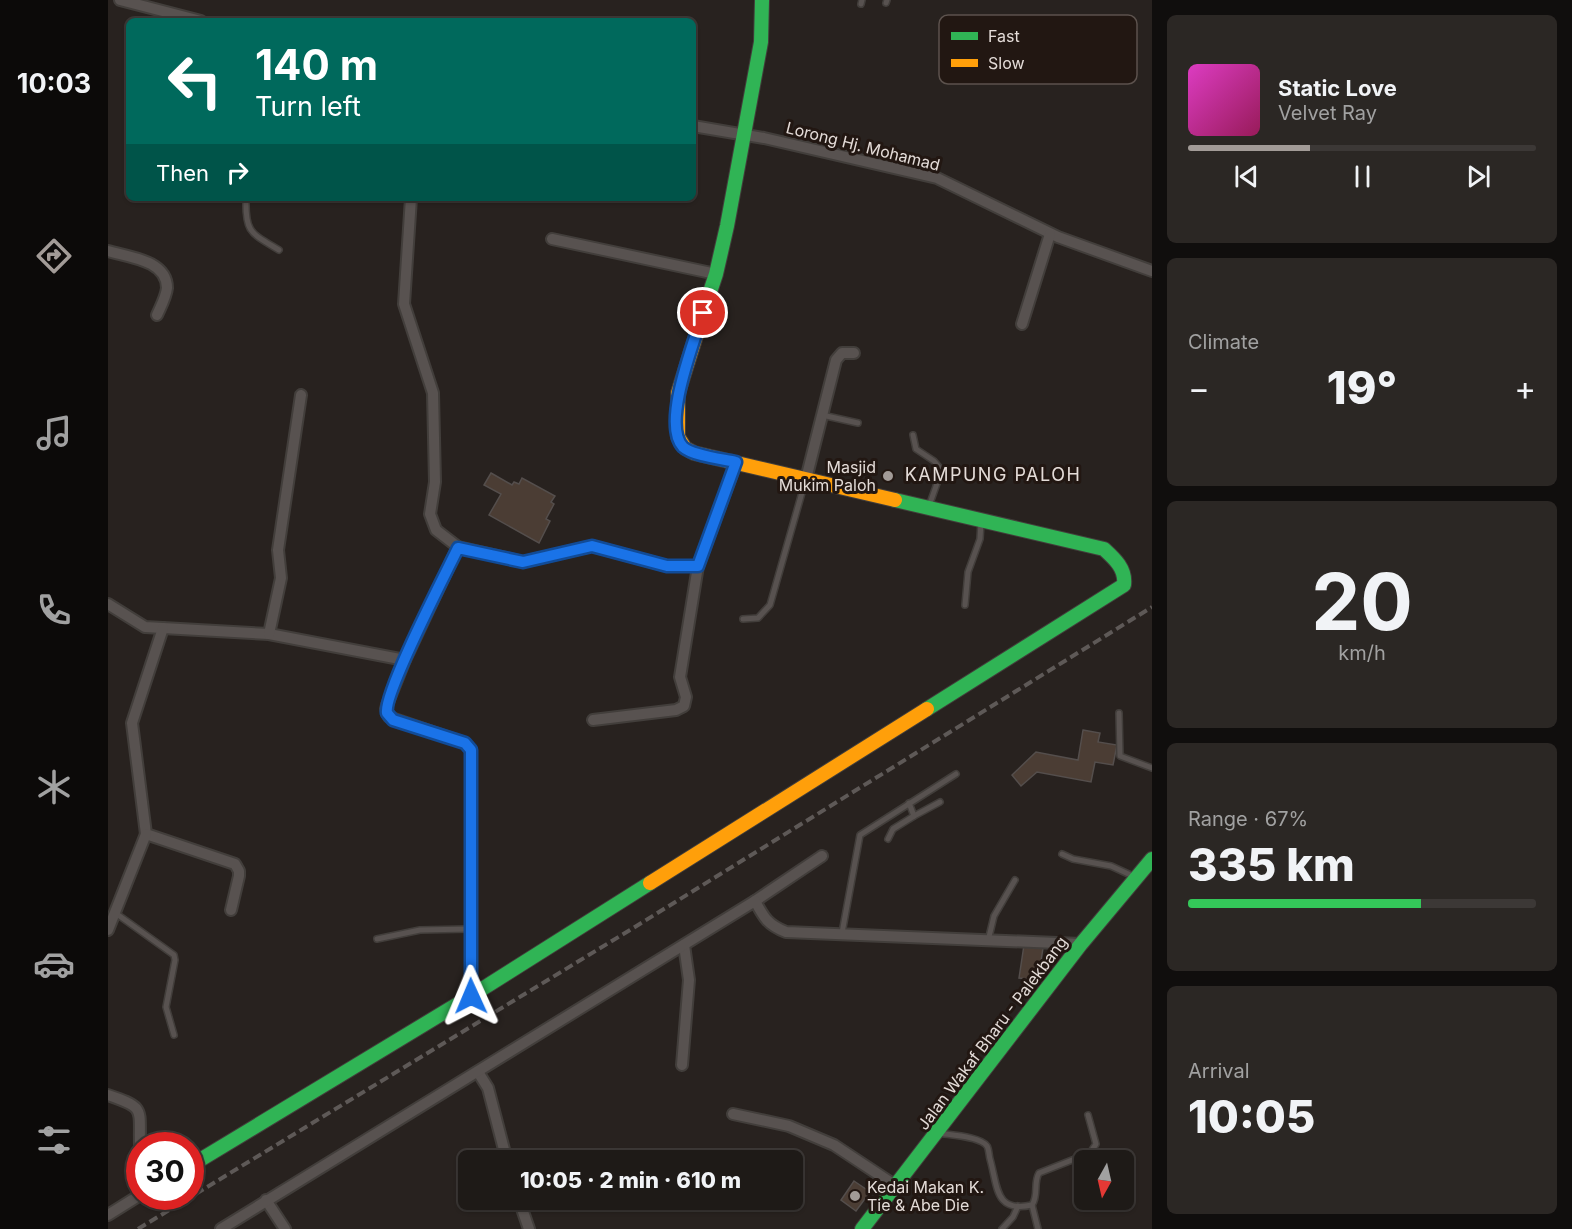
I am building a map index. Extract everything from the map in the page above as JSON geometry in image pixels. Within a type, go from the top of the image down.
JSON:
[{"type":"street","points":[[120,0],[189,18]]},
{"type":"street","points":[[204,1158],[471,996],[1124,585],[1123,571],[1104,549],[691,452],[682,445],[677,433],[678,393],[716,274],[727,226],[742,134],[761,42],[762,0]]},
{"type":"street","name":"Lorong Hj. Mohamad","points":[[696,126],[742,134],[937,178],[1050,234],[1152,271]]},
{"type":"street","points":[[411,201],[404,307],[433,393],[435,482],[429,514],[436,530],[458,548],[523,562],[592,546],[667,566],[698,566]]},
{"type":"street","points":[[1022,324],[1050,234]]},
{"type":"street","points":[[552,240],[716,274]]},
{"type":"street","points":[[108,251],[150,263],[162,273],[167,287],[157,315]]},
{"type":"street","points":[[806,479],[821,414],[838,356],[847,351],[854,353]]},
{"type":"street","points":[[269,634],[281,578],[278,550],[301,395]]},
{"type":"street","points":[[592,720],[676,710],[684,706],[686,697],[680,677],[698,566],[736,462]]},
{"type":"street","points":[[458,548],[405,660],[386,709],[389,717],[465,743],[471,750],[469,929],[471,996]]},
{"type":"street","points":[[108,604],[143,627],[269,634],[405,660]]},
{"type":"street","points":[[108,930],[147,834],[132,723],[163,628]]},
{"type":"street","points":[[147,834],[235,864],[239,876],[231,910]]},
{"type":"street","points":[[221,1229],[755,901],[822,856]]},
{"type":"street","name":"Jalan Wakaf Bharu - Palekbang","points":[[862,1229],[1081,944],[1152,859]]},
{"type":"street","points":[[755,901],[773,927],[786,932],[1081,944]]},
{"type":"street","points":[[682,1065],[689,980],[684,945]]},
{"type":"street","points":[[478,1072],[488,1088],[504,1150]]},
{"type":"street","points":[[108,1095],[136,1107],[139,1114],[140,1132]]},
{"type":"street","points":[[733,1114],[789,1126],[834,1145],[896,1186]]},
{"type":"street","points":[[266,1200],[285,1229]]},
{"type":"street","points":[[108,1215],[126,1204]]},
{"type":"street","points":[[522,1210],[529,1229]]},
{"type":"lane","points":[[246,201],[246,219],[250,229],[279,250]]},
{"type":"lane","points":[[821,414],[858,423]]},
{"type":"lane","points":[[913,435],[916,449],[937,463],[939,467],[940,475],[929,508]]},
{"type":"lane","points":[[743,619],[758,618],[770,605],[806,479]]},
{"type":"lane","points":[[965,604],[968,572],[980,537],[981,520]]},
{"type":"lane","points":[[1119,713],[1120,756],[1152,768]]},
{"type":"lane","points":[[842,935],[860,834],[956,774]]},
{"type":"lane","points":[[888,839],[893,829],[940,802]]},
{"type":"lane","points":[[909,803],[914,816]]},
{"type":"lane","points":[[1062,854],[1073,859],[1111,866],[1136,878]]},
{"type":"lane","points":[[988,941],[994,916],[1015,880]]},
{"type":"lane","points":[[114,912],[174,955],[166,1007],[174,1035]]},
{"type":"lane","points":[[377,939],[420,930],[469,929]]},
{"type":"lane","points":[[1038,1229],[1032,1205],[1036,1198],[1036,1178],[1039,1173],[1090,1153],[1096,1144],[1088,1115]]},
{"type":"lane","points":[[936,1133],[979,1140],[987,1146],[1001,1199],[1009,1206],[1032,1205]]},
{"type":"lane","points":[[1002,1229],[1013,1217],[1018,1206]]},
{"type":"building","points":[[491,473],[512,485],[514,482],[519,484],[522,478],[555,496],[551,502],[554,504],[546,519],[550,521],[539,543],[489,515],[501,494],[484,485]]},
{"type":"building","points":[[1083,730],[1100,733],[1098,742],[1117,745],[1113,765],[1095,762],[1091,782],[1037,772],[1021,786],[1012,775],[1036,752],[1078,760]]},
{"type":"building","points":[[1024,945],[1043,948],[1040,967],[1035,967],[1034,974],[1030,973],[1029,979],[1019,978]]},
{"type":"building","name":"Kedai Makan K. Tie & Abe Die","points":[[854,1181],[870,1192],[856,1211],[841,1200]]},
{"type":"railway","points":[[138,1229],[630,930],[1152,607]]},
{"type":"traffic: fast","points":[[707,301],[727,226],[761,42],[762,0]]},
{"type":"traffic: fast","points":[[895,500],[1104,549],[1119,565],[1124,579],[1124,585],[927,709]]},
{"type":"traffic: fast","points":[[862,1229],[1081,944],[1152,859]]},
{"type":"traffic: fast","points":[[204,1158],[471,996],[650,883]]},
{"type":"traffic: slow","points":[[707,301],[678,393],[678,437],[685,448],[694,453],[895,500]]},
{"type":"traffic: slow","points":[[650,883],[927,709]]},
{"type":"place","name":"Masjid Mukim Paloh","points":[[888,476]]},
{"type":"place","name":"Kedai Makan K. Tie & Abe Die","points":[[855,1196]]},
{"type":"district","name":"KAMPUNG PALOH","points":[[993,474]]},
{"type":"route","points":[[471,996],[469,929],[471,750],[465,743],[393,720],[387,713],[387,705],[405,660],[458,548],[523,562],[592,546],[667,566],[698,566],[736,462],[691,452],[682,445],[678,437],[678,393],[703,313]]}]
